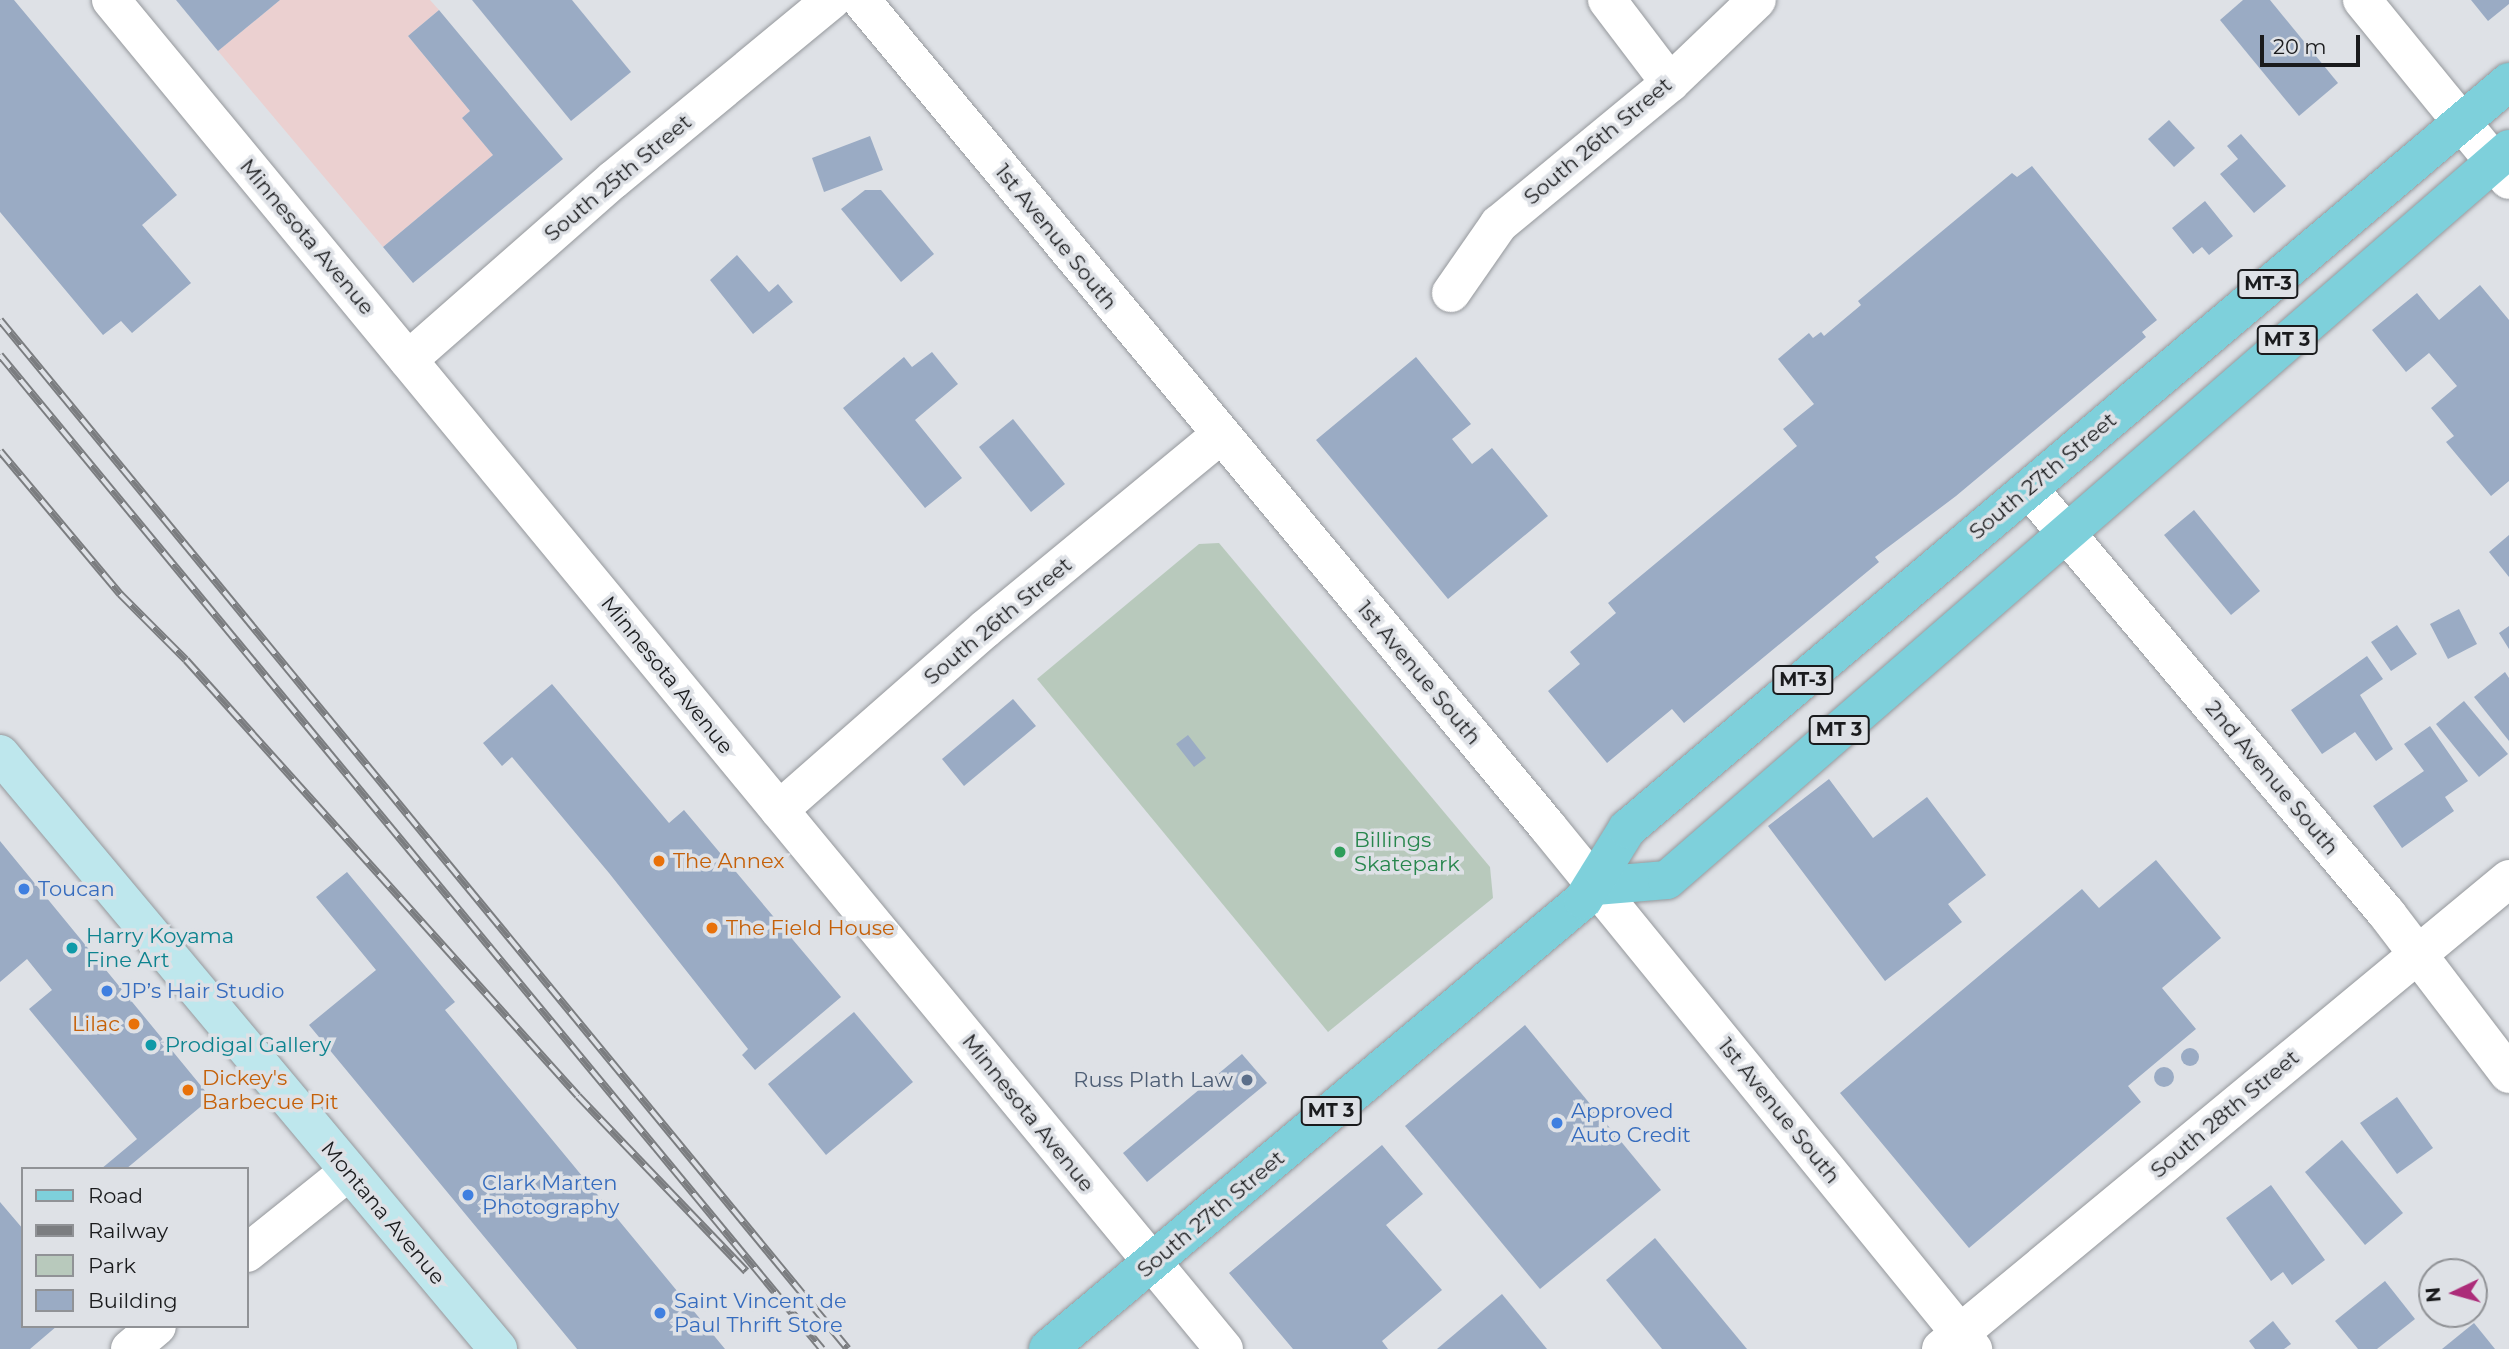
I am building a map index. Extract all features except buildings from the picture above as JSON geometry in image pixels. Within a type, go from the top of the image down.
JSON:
[{"type":"main road","name":"South 27th Street","points":[[1048,1349],[1153,1263],[1595,886],[1627,829],[2509,82]]},
{"type":"main road","name":"MT 3","points":[[1595,886],[1667,880],[2066,532],[2504,163]]},
{"type":"main road","name":"Montana Avenue","points":[[0,754],[498,1349]]},
{"type":"street","name":"Minnesota Avenue","points":[[111,0],[1224,1349]]},
{"type":"street","name":"South 25th Street","points":[[408,360],[613,180],[831,0]]},
{"type":"street","name":"1st Avenue South","points":[[862,0],[1219,436],[1595,886],[1958,1344]]},
{"type":"street","points":[[1607,0],[1670,83]]},
{"type":"street","name":"South 26th Street","points":[[1451,293],[1499,224],[1670,83],[1758,0]]},
{"type":"street","points":[[2362,0],[2461,121],[2504,163]]},
{"type":"street","name":"South 26th Street","points":[[779,810],[985,629],[1219,436]]},
{"type":"street","name":"2nd Avenue South","points":[[2029,489],[2418,954],[2509,1074]]},
{"type":"street","name":"South 28th Street","points":[[1958,1344],[2509,879]]},
{"type":"street","points":[[248,1253],[348,1172]]},
{"type":"street","points":[[130,1349],[154,1328]]},
{"type":"shaded area","points":[[280,0],[430,0],[439,10],[408,36],[470,111],[462,118],[493,155],[383,247],[218,51]]},
{"type":"green space","points":[[1219,543],[1490,867],[1493,898],[1328,1032],[1037,679],[1199,544]]},
{"type":"railway","points":[[0,320],[848,1349]]},
{"type":"railway","points":[[0,355],[822,1349]]},
{"type":"railway","points":[[0,451],[120,594],[186,660],[578,1096],[746,1271]]},
{"type":"place","name":"Billings Skatepark","points":[[1340,852]]},
{"type":"place","name":"The Annex","points":[[659,861]]},
{"type":"place","name":"Toucan","points":[[24,889]]},
{"type":"place","name":"The Field House","points":[[712,928]]},
{"type":"place","name":"Harry Koyama Fine Art","points":[[72,948]]},
{"type":"place","name":"JP’s Hair Studio","points":[[107,991]]},
{"type":"place","name":"Lilac","points":[[134,1024]]},
{"type":"place","name":"Prodigal Gallery","points":[[151,1045]]},
{"type":"place","name":"Russ Plath Law","points":[[1247,1080]]},
{"type":"place","name":"Dickey's Barbecue Pit","points":[[188,1090]]},
{"type":"place","name":"Approved Auto Credit","points":[[1557,1123]]},
{"type":"place","name":"Clark Marten Photography","points":[[468,1195]]},
{"type":"place","name":"Saint Vincent de Paul Thrift Store","points":[[660,1313]]}]
